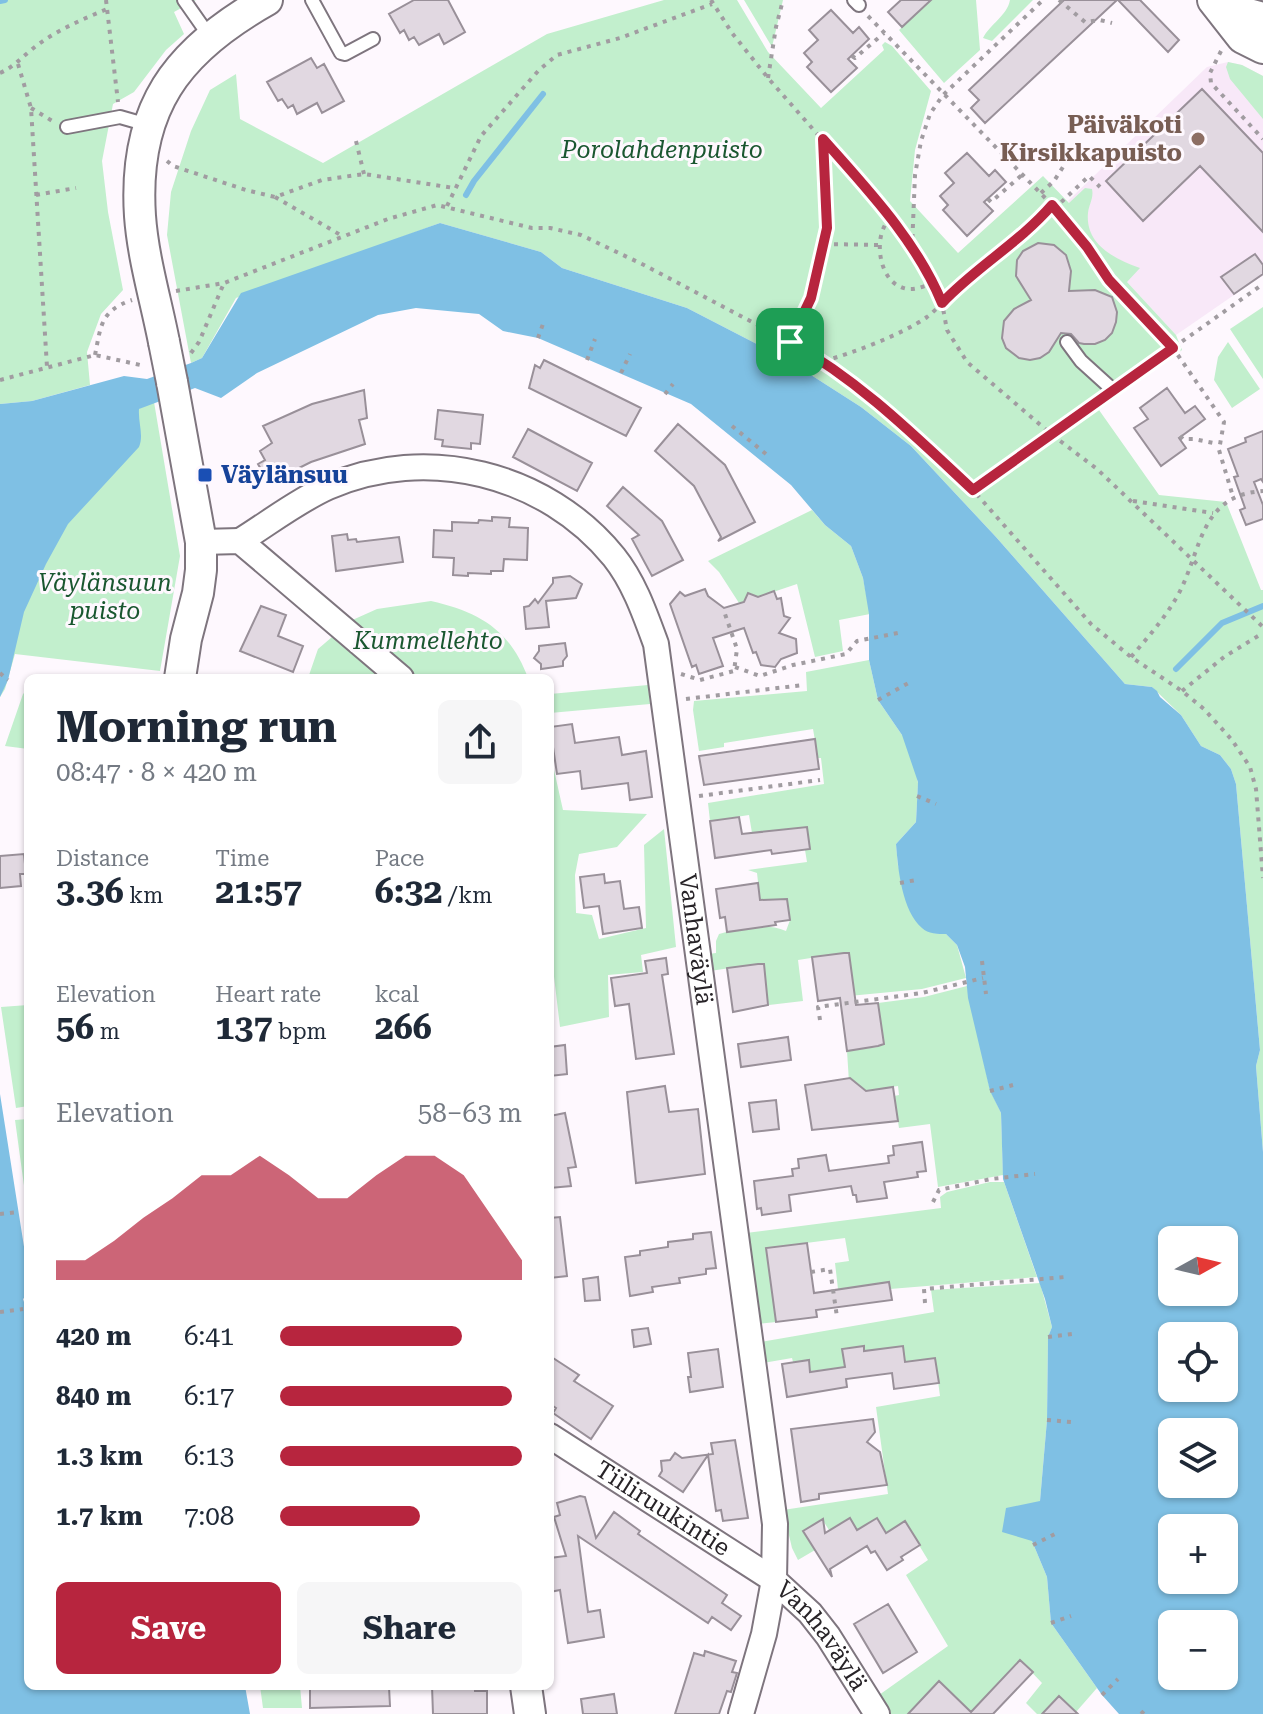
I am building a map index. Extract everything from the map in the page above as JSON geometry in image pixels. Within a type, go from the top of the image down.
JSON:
[{"type":"main road","points":[[1218,4],[1263,19]]},
{"type":"main road","points":[[1218,4],[1243,37],[1263,47]]},
{"type":"street","points":[[181,674],[198,593],[201,542],[179,422],[161,364],[140,219],[140,161],[148,125],[172,78],[210,37],[267,0]]},
{"type":"street","name":"Vanhaväylä","points":[[240,541],[300,501],[328,487],[377,471],[398,467],[467,470],[513,484],[583,524],[615,559],[640,599],[656,644],[775,1524],[774,1580],[810,1613],[828,1636],[877,1714]]},
{"type":"street","points":[[201,542],[240,541],[398,674]]},
{"type":"street","name":"Tiiliruukintie","points":[[554,1439],[774,1580]]},
{"type":"street","points":[[741,1714],[764,1634],[774,1580]]},
{"type":"street","points":[[527,1690],[530,1714]]},
{"type":"lane","points":[[184,0],[210,37]]},
{"type":"lane","points":[[312,0],[341,53],[345,54],[373,39]]},
{"type":"lane","points":[[67,127],[120,117],[148,125]]},
{"type":"lane","points":[[1067,342],[1081,361],[1113,390]]},
{"type":"path","points":[[106,0],[118,103]]},
{"type":"path","points":[[768,78],[783,0]]},
{"type":"path","points":[[912,248],[915,175],[930,114],[943,95],[1043,0]]},
{"type":"path","points":[[1059,0],[1085,22],[1100,20],[1112,23]]},
{"type":"path","points":[[447,206],[481,136],[539,70],[557,55],[620,38],[711,2],[768,78],[891,218],[934,283],[947,330],[967,362],[1097,469],[1263,630],[1182,691]]},
{"type":"path","points":[[856,2],[1041,193],[1087,247],[1109,280],[1173,348],[1224,422],[1218,444],[1234,500]]},
{"type":"path","points":[[0,73],[18,64],[30,51],[75,22],[107,9]]},
{"type":"path","points":[[852,56],[855,58],[884,33]]},
{"type":"path","points":[[1221,51],[1210,73],[1211,83],[1263,139]]},
{"type":"path","points":[[18,64],[31,108],[47,367]]},
{"type":"path","points":[[31,108],[67,127]]},
{"type":"path","points":[[790,342],[811,298],[827,228],[823,139]]},
{"type":"path","points":[[356,141],[364,174]]},
{"type":"path","points":[[173,166],[275,197],[344,237]]},
{"type":"path","points":[[1041,193],[1063,167]]},
{"type":"path","points":[[275,197],[322,180],[364,174],[454,188]]},
{"type":"path","points":[[988,199],[991,202],[1023,174]]},
{"type":"path","points":[[824,361],[925,318],[960,284],[1089,176],[1100,187]]},
{"type":"path","points":[[36,195],[76,188]]},
{"type":"path","points":[[170,292],[224,283],[423,208],[447,206],[496,221],[581,235],[790,342],[824,361],[876,399],[973,490],[1091,624],[1204,709],[1232,740],[1249,769],[1256,789],[1263,878]]},
{"type":"path","points":[[891,218],[884,224],[880,235],[883,266],[895,284],[902,288],[913,290],[934,283]]},
{"type":"path","points":[[824,244],[881,245]]},
{"type":"path","points":[[199,342],[224,283]]},
{"type":"path","points":[[973,490],[1263,284]]},
{"type":"path","points":[[95,355],[108,312],[125,302]]},
{"type":"path","points":[[538,338],[544,321]]},
{"type":"path","points":[[587,360],[595,339]]},
{"type":"path","points":[[621,373],[630,354]]},
{"type":"path","points":[[0,380],[95,355],[161,364]]},
{"type":"path","points":[[665,394],[673,383]]},
{"type":"path","points":[[732,426],[766,454]]},
{"type":"path","points":[[1180,436],[1218,444]]},
{"type":"path","points":[[746,447],[750,441]]},
{"type":"path","points":[[1131,657],[1169,609],[1181,588],[1213,513],[1234,500],[1263,491]]},
{"type":"path","points":[[1130,501],[1213,513]]},
{"type":"path","points":[[679,673],[700,680],[734,671],[737,649],[724,611]]},
{"type":"path","points":[[735,667],[760,676],[793,665],[846,654],[857,641],[898,633]]},
{"type":"path","points":[[0,673],[8,680]]},
{"type":"path","points":[[878,700],[912,681]]},
{"type":"path","points":[[663,702],[803,685]]},
{"type":"path","points":[[676,799],[820,780]]},
{"type":"path","points":[[917,796],[936,804]]},
{"type":"path","points":[[900,883],[916,880]]},
{"type":"path","points":[[982,961],[986,994]]},
{"type":"path","points":[[820,1020],[818,1007],[922,993],[983,978]]},
{"type":"path","points":[[990,1091],[1013,1085]]},
{"type":"path","points":[[933,1202],[939,1190],[1035,1174]]},
{"type":"path","points":[[0,1214],[19,1212]]},
{"type":"path","points":[[811,1272],[830,1269],[837,1317]]},
{"type":"path","points":[[925,1303],[924,1289],[1065,1277]]},
{"type":"path","points":[[0,1312],[23,1309]]},
{"type":"path","points":[[1048,1337],[1072,1334]]},
{"type":"path","points":[[1047,1420],[1071,1422]]},
{"type":"path","points":[[1033,1545],[1055,1534]]},
{"type":"path","points":[[1051,1623],[1071,1616]]},
{"type":"path","points":[[1102,1695],[1118,1679]]},
{"type":"shaded area","name":"Päiväkoti Kirsikkapuisto","points":[[1228,62],[1242,65],[1263,76],[1263,275],[1176,335],[1126,281],[1115,275],[1068,201],[1207,67]]},
{"type":"green space","points":[[0,0],[196,0],[174,12],[184,34],[166,50],[134,92],[113,104],[102,161],[123,290],[101,314],[87,352],[90,385],[32,401],[0,404]]},
{"type":"green space","name":"Porolahdenpuisto","points":[[664,0],[737,0],[768,52],[821,108],[884,50],[882,45],[885,42],[892,46],[931,91],[915,150],[910,201],[958,253],[1043,176],[1069,203],[1085,188],[1092,189],[1088,213],[1091,234],[1112,255],[1140,268],[1127,282],[1176,335],[1182,350],[1099,410],[1159,495],[1226,502],[1263,590],[1263,1152],[1256,1066],[1260,1050],[1236,784],[1231,769],[1220,755],[1201,746],[1181,715],[1152,687],[1125,684],[911,446],[861,407],[786,359],[687,308],[562,268],[541,252],[440,223],[236,298],[202,358],[191,363],[167,235],[171,192],[191,131],[210,90],[236,74],[240,119],[323,163],[547,34]]},
{"type":"green space","points":[[744,0],[783,0],[772,47]]},
{"type":"green space","points":[[931,0],[976,0],[980,50],[944,83],[899,30]]},
{"type":"green space","points":[[1010,0],[1033,0],[992,41],[983,38],[1006,11]]},
{"type":"green space","points":[[1228,62],[1242,65],[1263,76],[1263,119],[1230,79],[1226,67]]},
{"type":"green space","points":[[1263,307],[1263,379],[1230,329]]},
{"type":"green space","points":[[1228,342],[1260,389],[1232,408],[1214,380],[1218,357]]},
{"type":"green space","name":"Väylänsuun puisto","points":[[154,402],[180,556],[160,671],[15,654],[0,697],[0,543],[138,409]]},
{"type":"green space","points":[[812,510],[851,546],[863,578],[870,614],[839,620],[843,651],[815,657],[797,584],[755,598],[747,596],[746,601],[739,603],[708,561]]},
{"type":"green space","name":"Kummellehto","points":[[431,601],[464,611],[502,635],[526,674],[406,674],[348,622],[377,609]]},
{"type":"green space","name":"Kummellehto","points":[[332,637],[377,674],[309,674],[318,649]]},
{"type":"green space","points":[[869,660],[878,700],[902,735],[910,728],[918,783],[916,822],[896,844],[898,866],[933,933],[946,934],[957,945],[966,978],[922,989],[849,996],[855,994],[848,967],[851,966],[849,954],[843,953],[798,960],[803,1001],[769,1005],[757,964],[710,971],[708,954],[716,953],[719,934],[761,926],[786,931],[790,920],[787,899],[760,900],[757,873],[748,870],[807,862],[805,850],[810,849],[807,827],[770,831],[753,839],[749,815],[710,821],[708,803],[824,784],[821,758],[818,758],[813,729],[724,743],[724,747],[699,751],[694,701],[807,691],[806,672]]},
{"type":"green space","name":"Kummellehto","points":[[648,685],[650,704],[554,713],[554,694]]},
{"type":"green space","points":[[23,694],[24,748],[5,746]]},
{"type":"green space","points":[[554,770],[563,810],[647,814],[617,847],[579,854],[575,875],[576,913],[592,915],[599,939],[646,928],[644,845],[664,829],[676,947],[641,955],[643,972],[608,975],[609,1017],[560,1027],[554,977]]},
{"type":"green space","points":[[967,986],[990,1090],[1001,1113],[1003,1175],[938,1187],[930,1124],[899,1128],[894,1096],[899,1095],[898,1086],[862,1091],[854,1081],[849,1082],[847,1051],[878,1047],[878,1003],[924,997]]},
{"type":"green space","points":[[24,1005],[24,1107],[16,1108],[1,1007]]},
{"type":"green space","points":[[24,1119],[24,1186],[15,1120]]},
{"type":"green space","points":[[990,1182],[1004,1182],[1037,1277],[890,1289],[889,1282],[838,1289],[835,1263],[849,1261],[845,1238],[767,1248],[776,1322],[758,1324],[746,1233],[941,1208],[940,1197],[947,1192]]},
{"type":"green space","points":[[1040,1283],[1052,1327],[1048,1337],[1047,1420],[1040,1501],[1032,1541],[1047,1577],[1051,1623],[1097,1688],[1076,1712],[1059,1696],[1042,1714],[1037,1714],[1026,1703],[1042,1683],[1020,1660],[970,1714],[947,1710],[957,1699],[939,1681],[910,1714],[891,1714],[879,1695],[948,1646],[906,1575],[928,1560],[905,1522],[886,1533],[877,1518],[857,1530],[850,1518],[829,1530],[822,1519],[803,1531],[815,1550],[798,1560],[783,1510],[888,1494],[876,1407],[940,1396],[935,1359],[905,1362],[903,1346],[864,1351],[864,1347],[842,1349],[845,1367],[810,1371],[808,1360],[793,1362],[792,1358],[763,1363],[761,1342],[934,1312],[931,1290]]},
{"type":"green space","points":[[261,1690],[300,1690],[302,1708],[263,1708]]},
{"type":"water","points":[[440,223],[541,252],[562,268],[687,308],[786,359],[861,407],[911,446],[1125,684],[1152,687],[1157,691],[1181,715],[1201,746],[1220,755],[1231,769],[1236,784],[1260,1050],[1256,1066],[1263,1152],[1263,1714],[1119,1714],[1051,1623],[1047,1577],[1032,1541],[1002,1532],[1006,1508],[1040,1501],[1047,1420],[1048,1337],[1052,1327],[1003,1179],[1001,1113],[990,1091],[968,998],[965,967],[957,945],[946,934],[927,931],[915,921],[902,889],[896,844],[916,822],[918,782],[902,735],[878,700],[869,660],[869,614],[863,578],[851,546],[825,525],[791,485],[691,404],[538,338],[503,331],[479,314],[416,308],[378,315],[257,373],[221,398],[195,388],[139,409],[139,447],[68,524],[24,612],[8,680],[0,697],[0,404],[32,401],[124,376],[147,379],[202,358],[241,293]]},
{"type":"water","points":[[0,1094],[24,1247],[24,1690],[246,1690],[250,1714],[0,1714]]},
{"type":"building","points":[[414,0],[448,0],[465,32],[444,44],[439,34],[419,45],[414,37],[409,40],[404,30],[400,33],[389,14]]},
{"type":"building","points":[[901,0],[931,0],[902,27],[888,12]]},
{"type":"building","points":[[1064,0],[1117,0],[985,123],[971,108],[979,100],[969,90]]},
{"type":"building","points":[[1118,0],[1140,0],[1179,40],[1168,52]]},
{"type":"building","points":[[831,10],[853,33],[859,27],[869,39],[848,59],[857,68],[831,92],[807,67],[812,62],[804,53],[818,40],[809,30]]},
{"type":"building","points":[[311,58],[317,68],[324,64],[344,101],[322,113],[317,103],[297,114],[293,105],[288,108],[282,99],[278,101],[267,82]]},
{"type":"building","points":[[1202,89],[1263,153],[1263,232],[1200,166],[1143,221],[1106,181]]},
{"type":"building","points":[[967,153],[989,176],[995,170],[1006,182],[984,202],[993,211],[967,236],[943,210],[948,205],[940,196],[954,183],[945,173]]},
{"type":"building","points":[[1038,243],[1054,245],[1066,255],[1071,271],[1069,291],[1095,290],[1112,297],[1117,312],[1116,322],[1105,340],[1084,344],[1071,334],[1061,333],[1049,352],[1030,360],[1019,358],[1006,348],[1002,338],[1004,321],[1014,309],[1031,300],[1016,276],[1017,260],[1023,251]]},
{"type":"building","points":[[1255,254],[1263,265],[1263,274],[1234,294],[1221,277]]},
{"type":"building","points":[[544,360],[641,408],[626,436],[529,388],[535,365],[540,368]]},
{"type":"building","points":[[1167,388],[1185,413],[1195,406],[1205,419],[1179,438],[1186,448],[1161,466],[1134,428],[1148,419],[1140,408]]},
{"type":"building","points":[[364,390],[367,418],[359,420],[365,444],[311,462],[269,483],[258,464],[265,460],[260,451],[272,443],[263,426],[312,404]]},
{"type":"building","points":[[438,410],[483,415],[480,444],[471,443],[471,449],[442,446],[443,440],[435,439]]},
{"type":"building","points":[[678,424],[725,465],[755,522],[718,541],[721,537],[694,486],[655,451]]},
{"type":"building","points":[[528,429],[592,463],[577,491],[513,457]]},
{"type":"building","points":[[1263,431],[1263,482],[1261,479],[1254,482],[1263,505],[1263,519],[1246,525],[1240,510],[1245,508],[1234,477],[1238,476],[1228,449]]},
{"type":"building","points":[[623,487],[662,521],[683,560],[652,576],[632,539],[639,535],[607,506]]},
{"type":"building","points":[[492,517],[510,518],[509,527],[528,528],[527,560],[504,559],[503,571],[468,573],[468,576],[453,575],[454,558],[433,557],[434,530],[452,531],[452,522],[478,523],[479,520],[492,521]]},
{"type":"building","points":[[347,534],[348,540],[356,539],[357,542],[399,537],[403,562],[336,571],[332,536]]},
{"type":"building","points":[[570,576],[582,584],[576,598],[546,601],[549,627],[526,629],[524,607],[535,599],[538,603],[553,583],[553,578]]},
{"type":"building","points":[[705,589],[708,596],[724,608],[744,602],[748,593],[758,597],[774,591],[777,599],[781,598],[784,616],[790,618],[779,633],[796,639],[797,653],[781,659],[775,667],[761,665],[744,628],[713,638],[723,666],[699,674],[696,665],[692,667],[670,604],[680,592],[685,596]]},
{"type":"building","points":[[261,606],[286,615],[278,636],[303,646],[293,672],[240,651]]},
{"type":"building","points":[[565,643],[567,656],[563,666],[541,669],[541,664],[534,658],[539,646]]},
{"type":"building","points":[[572,724],[575,743],[619,737],[622,755],[646,751],[652,797],[630,800],[628,783],[582,789],[580,771],[557,774],[554,726]]},
{"type":"building","points":[[815,739],[819,769],[704,785],[699,756]]},
{"type":"building","points":[[739,817],[742,834],[807,827],[810,849],[772,854],[771,850],[715,858],[710,821]]},
{"type":"building","points":[[24,854],[21,886],[0,888],[0,856]]},
{"type":"building","points":[[604,874],[605,883],[620,881],[624,909],[639,907],[642,928],[603,934],[599,906],[584,908],[580,877]]},
{"type":"building","points":[[758,883],[760,900],[787,899],[790,920],[727,932],[725,917],[720,918],[716,889]]},
{"type":"building","points":[[849,953],[856,1005],[878,1003],[884,1044],[847,1051],[840,998],[818,1001],[812,957]]},
{"type":"building","points":[[666,958],[668,974],[662,975],[674,1054],[636,1059],[629,1004],[615,1006],[611,978],[647,973],[645,961]]},
{"type":"building","points":[[764,964],[768,1005],[733,1012],[727,968]]},
{"type":"building","points":[[788,1037],[791,1060],[741,1067],[738,1044]]},
{"type":"building","points":[[565,1045],[567,1074],[554,1076],[554,1046]]},
{"type":"building","points":[[850,1078],[866,1091],[893,1087],[898,1121],[812,1130],[805,1085]]},
{"type":"building","points":[[665,1086],[669,1112],[698,1109],[705,1174],[636,1183],[627,1092]]},
{"type":"building","points":[[776,1100],[779,1129],[753,1132],[749,1103]]},
{"type":"building","points":[[565,1113],[576,1167],[568,1168],[571,1186],[554,1188],[554,1115]]},
{"type":"building","points":[[922,1142],[926,1171],[917,1172],[918,1177],[884,1182],[887,1198],[857,1202],[851,1186],[789,1195],[791,1211],[762,1215],[761,1208],[757,1209],[754,1181],[793,1176],[792,1169],[799,1168],[798,1159],[826,1155],[829,1171],[889,1163],[888,1156],[894,1155],[893,1146]]},
{"type":"building","points":[[560,1217],[567,1276],[554,1278],[554,1218]]},
{"type":"building","points":[[711,1232],[716,1268],[706,1269],[706,1274],[679,1278],[680,1283],[652,1287],[653,1292],[630,1296],[625,1257],[640,1255],[640,1251],[668,1247],[668,1242],[693,1239],[693,1234]]},
{"type":"building","points":[[807,1243],[814,1293],[889,1282],[892,1300],[816,1310],[817,1317],[776,1322],[766,1248]]},
{"type":"building","points":[[598,1277],[600,1300],[585,1301],[583,1279]]},
{"type":"building","points":[[648,1328],[651,1344],[634,1347],[632,1330]]},
{"type":"building","points":[[864,1346],[864,1351],[903,1346],[905,1362],[935,1358],[939,1383],[894,1389],[892,1373],[846,1379],[847,1387],[787,1397],[782,1364],[809,1360],[810,1372],[845,1367],[842,1349]]},
{"type":"building","points":[[718,1349],[723,1387],[690,1392],[688,1353]]},
{"type":"building","points":[[554,1359],[579,1375],[574,1381],[613,1406],[591,1439],[554,1414]]},
{"type":"building","points":[[873,1419],[875,1432],[867,1442],[880,1452],[887,1485],[819,1494],[819,1499],[801,1502],[791,1429]]},
{"type":"building","points":[[735,1440],[748,1518],[723,1521],[721,1510],[716,1511],[708,1455],[683,1492],[659,1476],[661,1461],[670,1460],[675,1453],[682,1458],[713,1454],[711,1443]]},
{"type":"building","points":[[585,1497],[596,1538],[614,1512],[640,1531],[638,1534],[727,1595],[722,1603],[741,1616],[731,1630],[712,1617],[708,1623],[578,1536],[588,1612],[600,1610],[604,1637],[568,1643],[560,1590],[554,1591],[554,1558],[566,1556],[554,1517],[560,1515],[557,1503]]},
{"type":"building","points":[[850,1518],[857,1530],[877,1518],[886,1533],[905,1521],[920,1545],[887,1570],[875,1551],[871,1553],[867,1546],[830,1569],[832,1577],[803,1531],[823,1519],[825,1533]]},
{"type":"building","points":[[888,1604],[917,1652],[883,1673],[854,1624]]},
{"type":"building","points":[[705,1651],[736,1661],[732,1672],[737,1673],[731,1692],[727,1691],[719,1714],[675,1714],[694,1653],[704,1656]]},
{"type":"building","points":[[1020,1660],[1033,1672],[993,1714],[908,1714],[939,1681],[971,1712]]},
{"type":"building","points":[[310,1690],[389,1690],[390,1706],[310,1708]]},
{"type":"building","points":[[432,1690],[487,1691],[487,1714],[433,1714]]},
{"type":"building","points":[[614,1694],[617,1714],[583,1714],[581,1699]]},
{"type":"building","points":[[1059,1696],[1078,1714],[1042,1714]]},
{"type":"waterway","points":[[0,1],[5,0]]},
{"type":"waterway","points":[[466,195],[543,94]]},
{"type":"waterway","points":[[1176,669],[1222,623],[1263,606]]},
{"type":"place","name":"Päiväkoti Kirsikkapuisto","points":[[1198,139]]},
{"type":"place","name":"Väylänsuu","points":[[205,475]]},
{"type":"route","points":[[823,139],[891,218],[934,283],[942,303],[960,284],[1010,247],[1052,205],[1087,247],[1109,280],[1173,348],[973,490],[876,399],[824,361],[790,342],[811,298],[827,228],[823,139]]}]
